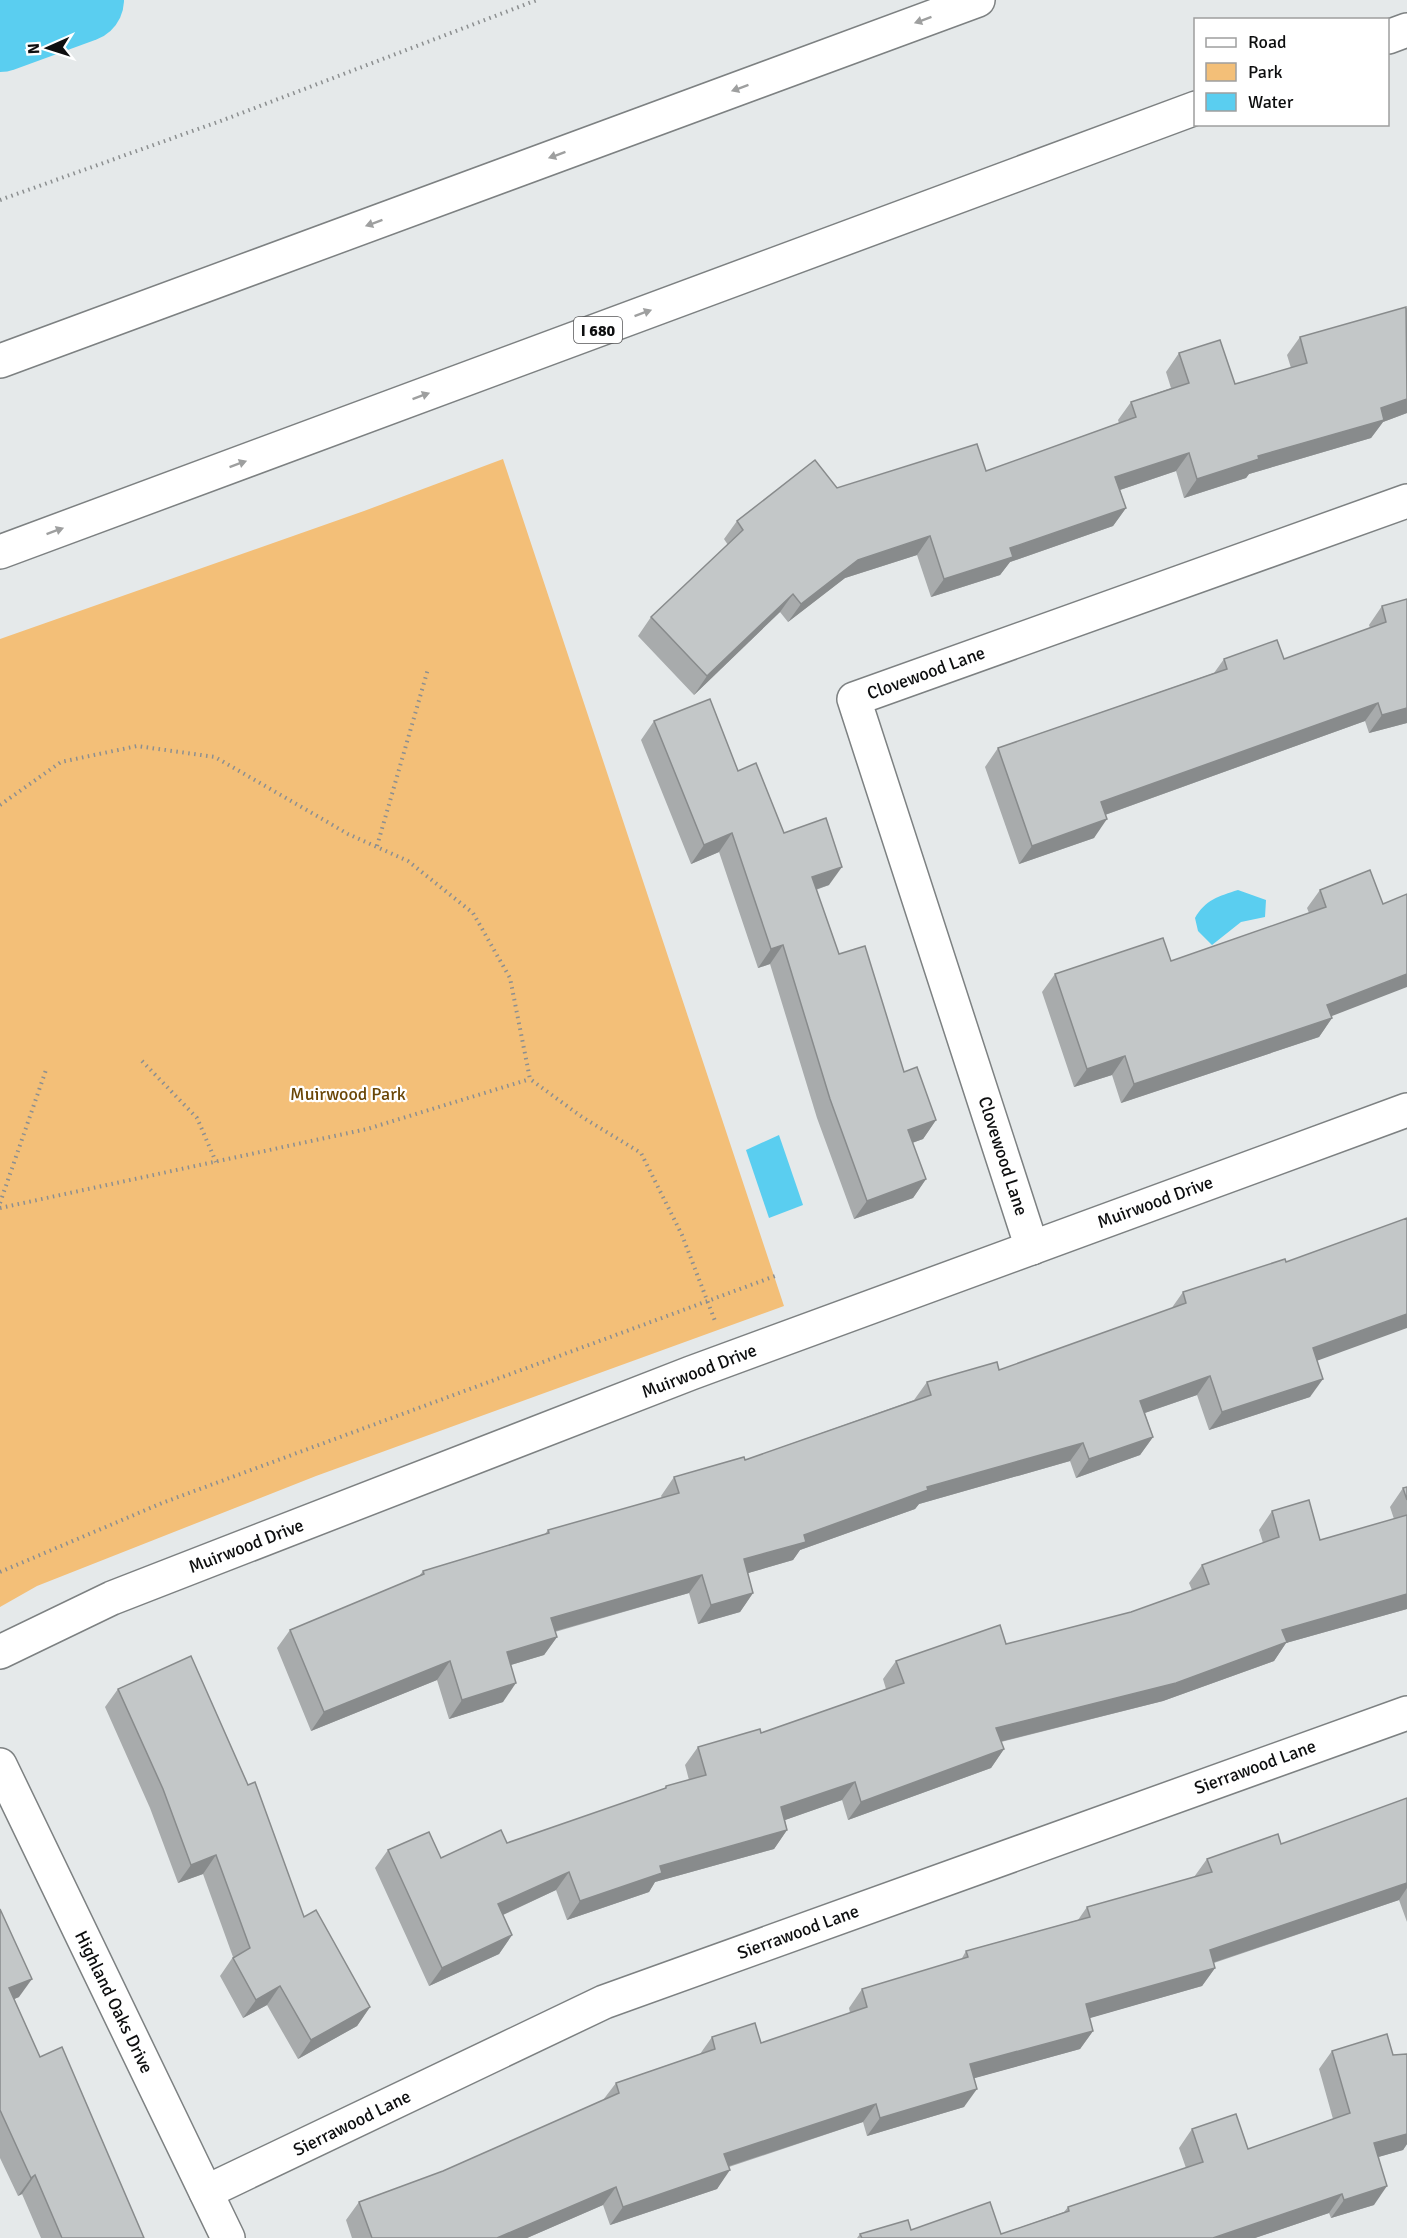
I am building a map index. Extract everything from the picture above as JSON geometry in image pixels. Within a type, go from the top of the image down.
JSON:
[{"type":"main road","points":[[0,361],[978,0]]},
{"type":"main road","points":[[1389,37],[1407,30]]},
{"type":"main road","name":"I 680","points":[[0,552],[1194,109]]},
{"type":"main road","name":"Clovewood Lane","points":[[1032,1248],[854,699],[1407,501]]},
{"type":"main road","name":"Muirwood Drive","points":[[0,1653],[112,1598],[691,1373],[1407,1110]]},
{"type":"main road","name":"Sierrawood Lane","points":[[206,2192],[604,2002],[1407,1713]]},
{"type":"main road","name":"Highland Oaks Drive","points":[[0,1765],[228,2238]]},
{"type":"path","points":[[0,200],[226,119],[537,0]]},
{"type":"path","points":[[376,846],[428,669]]},
{"type":"path","points":[[0,804],[61,762],[137,746],[215,758],[313,815],[408,861],[473,912],[510,978],[530,1079],[582,1117],[641,1153],[682,1235],[718,1330]]},
{"type":"path","points":[[142,1061],[197,1118],[216,1162]]},
{"type":"path","points":[[0,1203],[47,1067]]},
{"type":"path","points":[[0,1208],[367,1129],[530,1079]]},
{"type":"path","points":[[0,1572],[162,1503],[775,1276]]},
{"type":"green space","name":"Muirwood Park","points":[[503,459],[784,1306],[316,1476],[37,1586],[0,1607],[0,639],[364,511]]},
{"type":"water","points":[[1238,890],[1266,900],[1265,917],[1241,922],[1212,945],[1198,931],[1195,918],[1208,903]]},
{"type":"water","points":[[779,1135],[803,1205],[769,1218],[746,1150]]},
{"type":"building","points":[[1406,307],[1407,399],[1381,408],[1384,420],[1258,456],[1259,459],[1197,479],[1189,453],[1115,477],[1126,508],[1010,548],[1013,557],[944,579],[930,536],[858,560],[801,604],[793,594],[707,676],[651,617],[743,530],[737,521],[815,460],[837,488],[977,444],[986,471],[1136,417],[1131,402],[1189,383],[1179,353],[1220,340],[1235,384],[1307,363],[1300,337]]},
{"type":"building","points":[[1407,599],[1407,708],[1382,715],[1378,703],[1101,802],[1107,819],[1032,846],[998,748],[1227,669],[1224,659],[1277,640],[1284,659],[1386,622],[1382,606]]},
{"type":"building","points":[[710,699],[738,771],[756,763],[784,833],[826,818],[842,867],[812,877],[839,954],[865,946],[904,1072],[917,1067],[936,1120],[908,1130],[926,1179],[867,1201],[830,1099],[783,945],[771,949],[732,833],[704,845],[654,721]]},
{"type":"building","points":[[1370,870],[1383,904],[1407,894],[1407,974],[1327,1005],[1332,1018],[1134,1084],[1125,1056],[1087,1069],[1055,974],[1163,938],[1171,961],[1326,907],[1320,890]]},
{"type":"building","points":[[1407,1218],[1407,1314],[1313,1348],[1323,1379],[1222,1412],[1210,1376],[1140,1401],[1153,1437],[1089,1459],[1083,1443],[927,1487],[928,1490],[804,1535],[806,1542],[744,1559],[753,1593],[711,1605],[702,1575],[551,1618],[557,1637],[507,1652],[516,1683],[462,1700],[450,1661],[324,1712],[290,1630],[424,1574],[423,1571],[549,1533],[548,1530],[679,1493],[674,1477],[744,1457],[745,1460],[931,1395],[927,1382],[997,1362],[999,1370],[1186,1303],[1183,1292],[1285,1259],[1286,1262]]},
{"type":"building","points":[[1407,1487],[1407,1500],[1403,1488]]},
{"type":"building","points":[[1309,1500],[1320,1540],[1407,1515],[1407,1594],[1282,1630],[1287,1642],[1176,1683],[996,1728],[1004,1749],[861,1802],[855,1782],[781,1807],[787,1830],[660,1866],[662,1873],[580,1901],[569,1872],[498,1904],[512,1935],[442,1968],[388,1850],[429,1832],[441,1858],[501,1830],[507,1843],[666,1788],[666,1786],[706,1775],[698,1747],[760,1729],[761,1733],[904,1683],[896,1661],[1000,1625],[1006,1644],[1131,1612],[1209,1584],[1202,1565],[1279,1537],[1272,1511]]},
{"type":"building","points":[[191,1656],[248,1785],[255,1782],[304,1917],[316,1910],[370,2007],[311,2040],[280,1986],[256,2000],[233,1958],[250,1948],[216,1855],[191,1865],[163,1789],[118,1689]]},
{"type":"building","points":[[1407,1798],[1407,1883],[1210,1950],[1215,1968],[1086,2004],[1093,2031],[970,2064],[977,2089],[880,2118],[876,2104],[724,2154],[730,2170],[623,2207],[616,2187],[497,2238],[372,2238],[359,2202],[443,2171],[619,2093],[616,2083],[715,2049],[712,2037],[755,2023],[761,2043],[867,2007],[862,1989],[968,1957],[966,1951],[1090,1917],[1087,1907],[1212,1872],[1207,1859],[1278,1834],[1281,1844]]},
{"type":"building","points":[[0,1909],[32,1979],[9,1988],[40,2057],[62,2047],[144,2238],[62,2238],[35,2175],[31,2178],[0,2110]]},
{"type":"building","points":[[1387,2034],[1393,2055],[1407,2054],[1407,2134],[1374,2143],[1387,2186],[1344,2200],[1342,2194],[1213,2238],[862,2238],[860,2234],[908,2220],[911,2230],[990,2202],[1001,2234],[1069,2211],[1068,2207],[1203,2162],[1192,2129],[1236,2114],[1248,2149],[1350,2113],[1332,2051]]},
{"type":"waterway","points":[[0,30],[82,0]]}]
